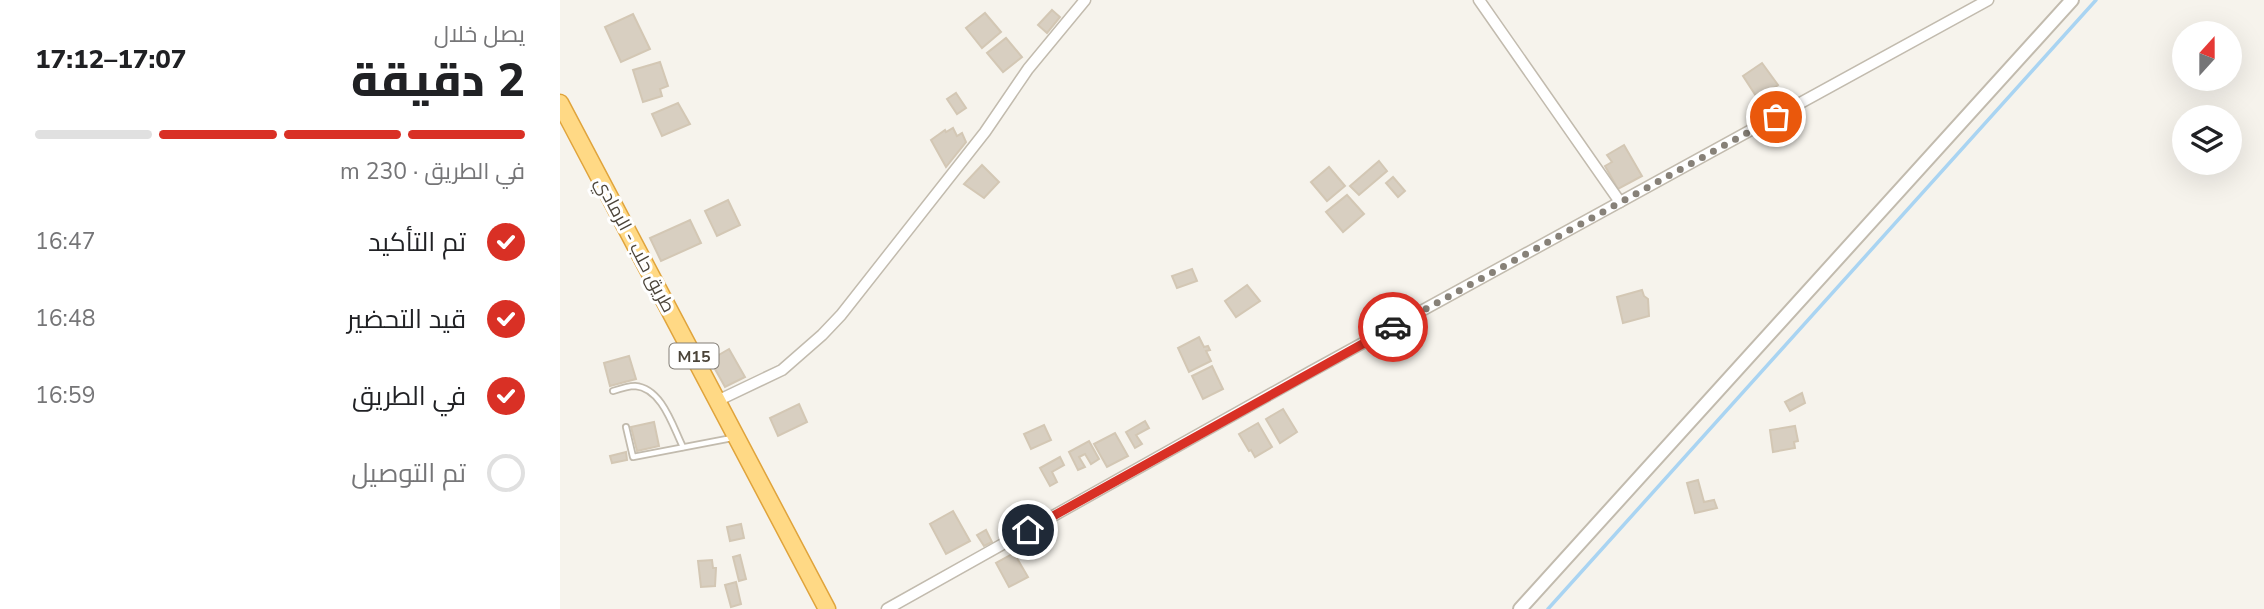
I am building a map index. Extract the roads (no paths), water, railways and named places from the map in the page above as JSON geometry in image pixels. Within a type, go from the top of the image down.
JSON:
[{"type":"highway","name":"طريق حلب - الرمادي","points":[[560,103],[827,609]]},
{"type":"street","points":[[717,401],[782,370],[831,325],[985,132],[1028,69],[1085,0]]},
{"type":"street","points":[[1479,0],[1620,202]]},
{"type":"street","points":[[887,609],[1988,0]]},
{"type":"street","points":[[1520,609],[2072,0]]},
{"type":"lane","points":[[613,391],[635,386],[650,391],[659,400],[683,447]]},
{"type":"lane","points":[[626,427],[633,457],[736,437]]},
{"type":"waterway","points":[[1548,609],[2096,0]]}]
